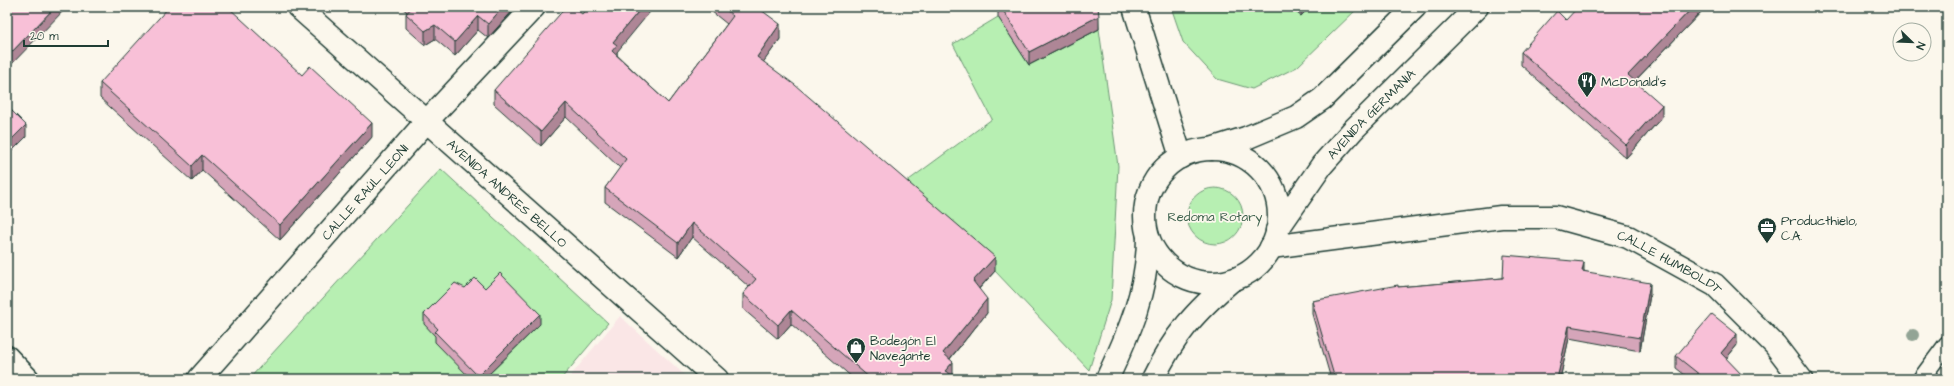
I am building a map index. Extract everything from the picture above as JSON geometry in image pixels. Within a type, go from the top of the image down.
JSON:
[{"type":"street","name":"AVENIDA ANDRES BELLO","points":[[298,7],[717,379]]},
{"type":"street","name":"CALLE RAÚL LEONI","points":[[199,379],[426,122],[534,7]]},
{"type":"street","points":[[1134,7],[1181,157]]},
{"type":"street","points":[[1107,379],[1133,322],[1141,296],[1148,257],[1148,237],[1145,220],[1146,203],[1152,186],[1162,171],[1181,157],[1191,152],[1209,149],[1246,138],[1296,117],[1322,99],[1415,7]]},
{"type":"street","name":"AVENIDA GERMANIA","points":[[1274,239],[1301,193],[1337,148],[1477,7]]},
{"type":"street","points":[[1148,237],[1156,253],[1167,266],[1181,276],[1198,282],[1215,283],[1232,280],[1248,273],[1261,261],[1274,239],[1278,213],[1276,196],[1268,180],[1257,167],[1242,157],[1226,151],[1209,149]]},
{"type":"street","name":"CALLE HUMBOLDT","points":[[1274,239],[1501,217],[1556,217],[1628,237],[1715,285],[1774,345],[1801,379]]},
{"type":"street","points":[[1153,379],[1171,344],[1184,326],[1202,306],[1232,280]]},
{"type":"street","points":[[7,357],[28,379]]},
{"type":"lane","points":[[1921,379],[1947,344]]},
{"type":"shaded area","points":[[620,316],[689,379],[568,379]]},
{"type":"green space","points":[[1171,7],[1289,7],[1301,16],[1309,7],[1359,7],[1297,67],[1252,89],[1217,79],[1183,42]]},
{"type":"green space","points":[[998,17],[1029,65],[1099,29],[1118,166],[1111,300],[1089,370],[995,271],[898,188],[992,119],[953,44]]},
{"type":"green space","points":[[441,169],[608,323],[561,379],[249,379]]},
{"type":"green space","name":"Redoma Rotary","points":[[1215,188],[1226,190],[1235,196],[1241,205],[1243,216],[1241,227],[1235,236],[1226,242],[1215,244],[1204,242],[1195,236],[1189,227],[1187,216],[1189,205],[1195,196],[1204,190]]},
{"type":"building","points":[[7,7],[55,7],[7,57]]},
{"type":"building","points":[[169,7],[228,7],[302,75],[310,66],[372,123],[280,225],[202,155],[192,166],[100,83]]},
{"type":"building","points":[[412,7],[503,7],[488,24],[478,16],[455,42],[435,25],[425,31],[406,14]]},
{"type":"building","points":[[566,7],[573,7],[582,14],[588,7],[642,7],[613,42],[617,45],[612,51],[668,103],[733,16],[723,7],[757,7],[780,24],[757,57],[795,85],[995,257],[973,281],[987,299],[943,353],[953,362],[945,371],[959,379],[871,379],[791,310],[778,325],[743,294],[756,279],[692,223],[678,243],[605,188],[626,159],[566,103],[541,132],[494,90]]},
{"type":"building","points":[[1001,7],[1098,7],[1099,16],[1029,52]]},
{"type":"building","points":[[1578,7],[1693,7],[1628,75],[1662,105],[1626,145],[1521,52],[1557,11],[1566,20]]},
{"type":"building","points":[[7,106],[26,125],[7,144]]},
{"type":"building","points":[[1504,255],[1584,262],[1582,271],[1650,283],[1640,338],[1569,326],[1557,379],[1335,379],[1312,301],[1398,285],[1398,287],[1503,278]]},
{"type":"building","points":[[500,273],[540,314],[478,376],[435,332],[438,329],[424,314],[455,283],[465,288],[475,278],[485,288]]},
{"type":"building","points":[[1712,314],[1737,334],[1721,353],[1746,379],[1705,379],[1676,356]]},
{"type":"place","name":"McDonald's","points":[[1587,98]]},
{"type":"place","name":"Producthielo, C.A.","points":[[1767,244]]},
{"type":"place","name":"Bodegón El Navegante","points":[[856,364]]}]
